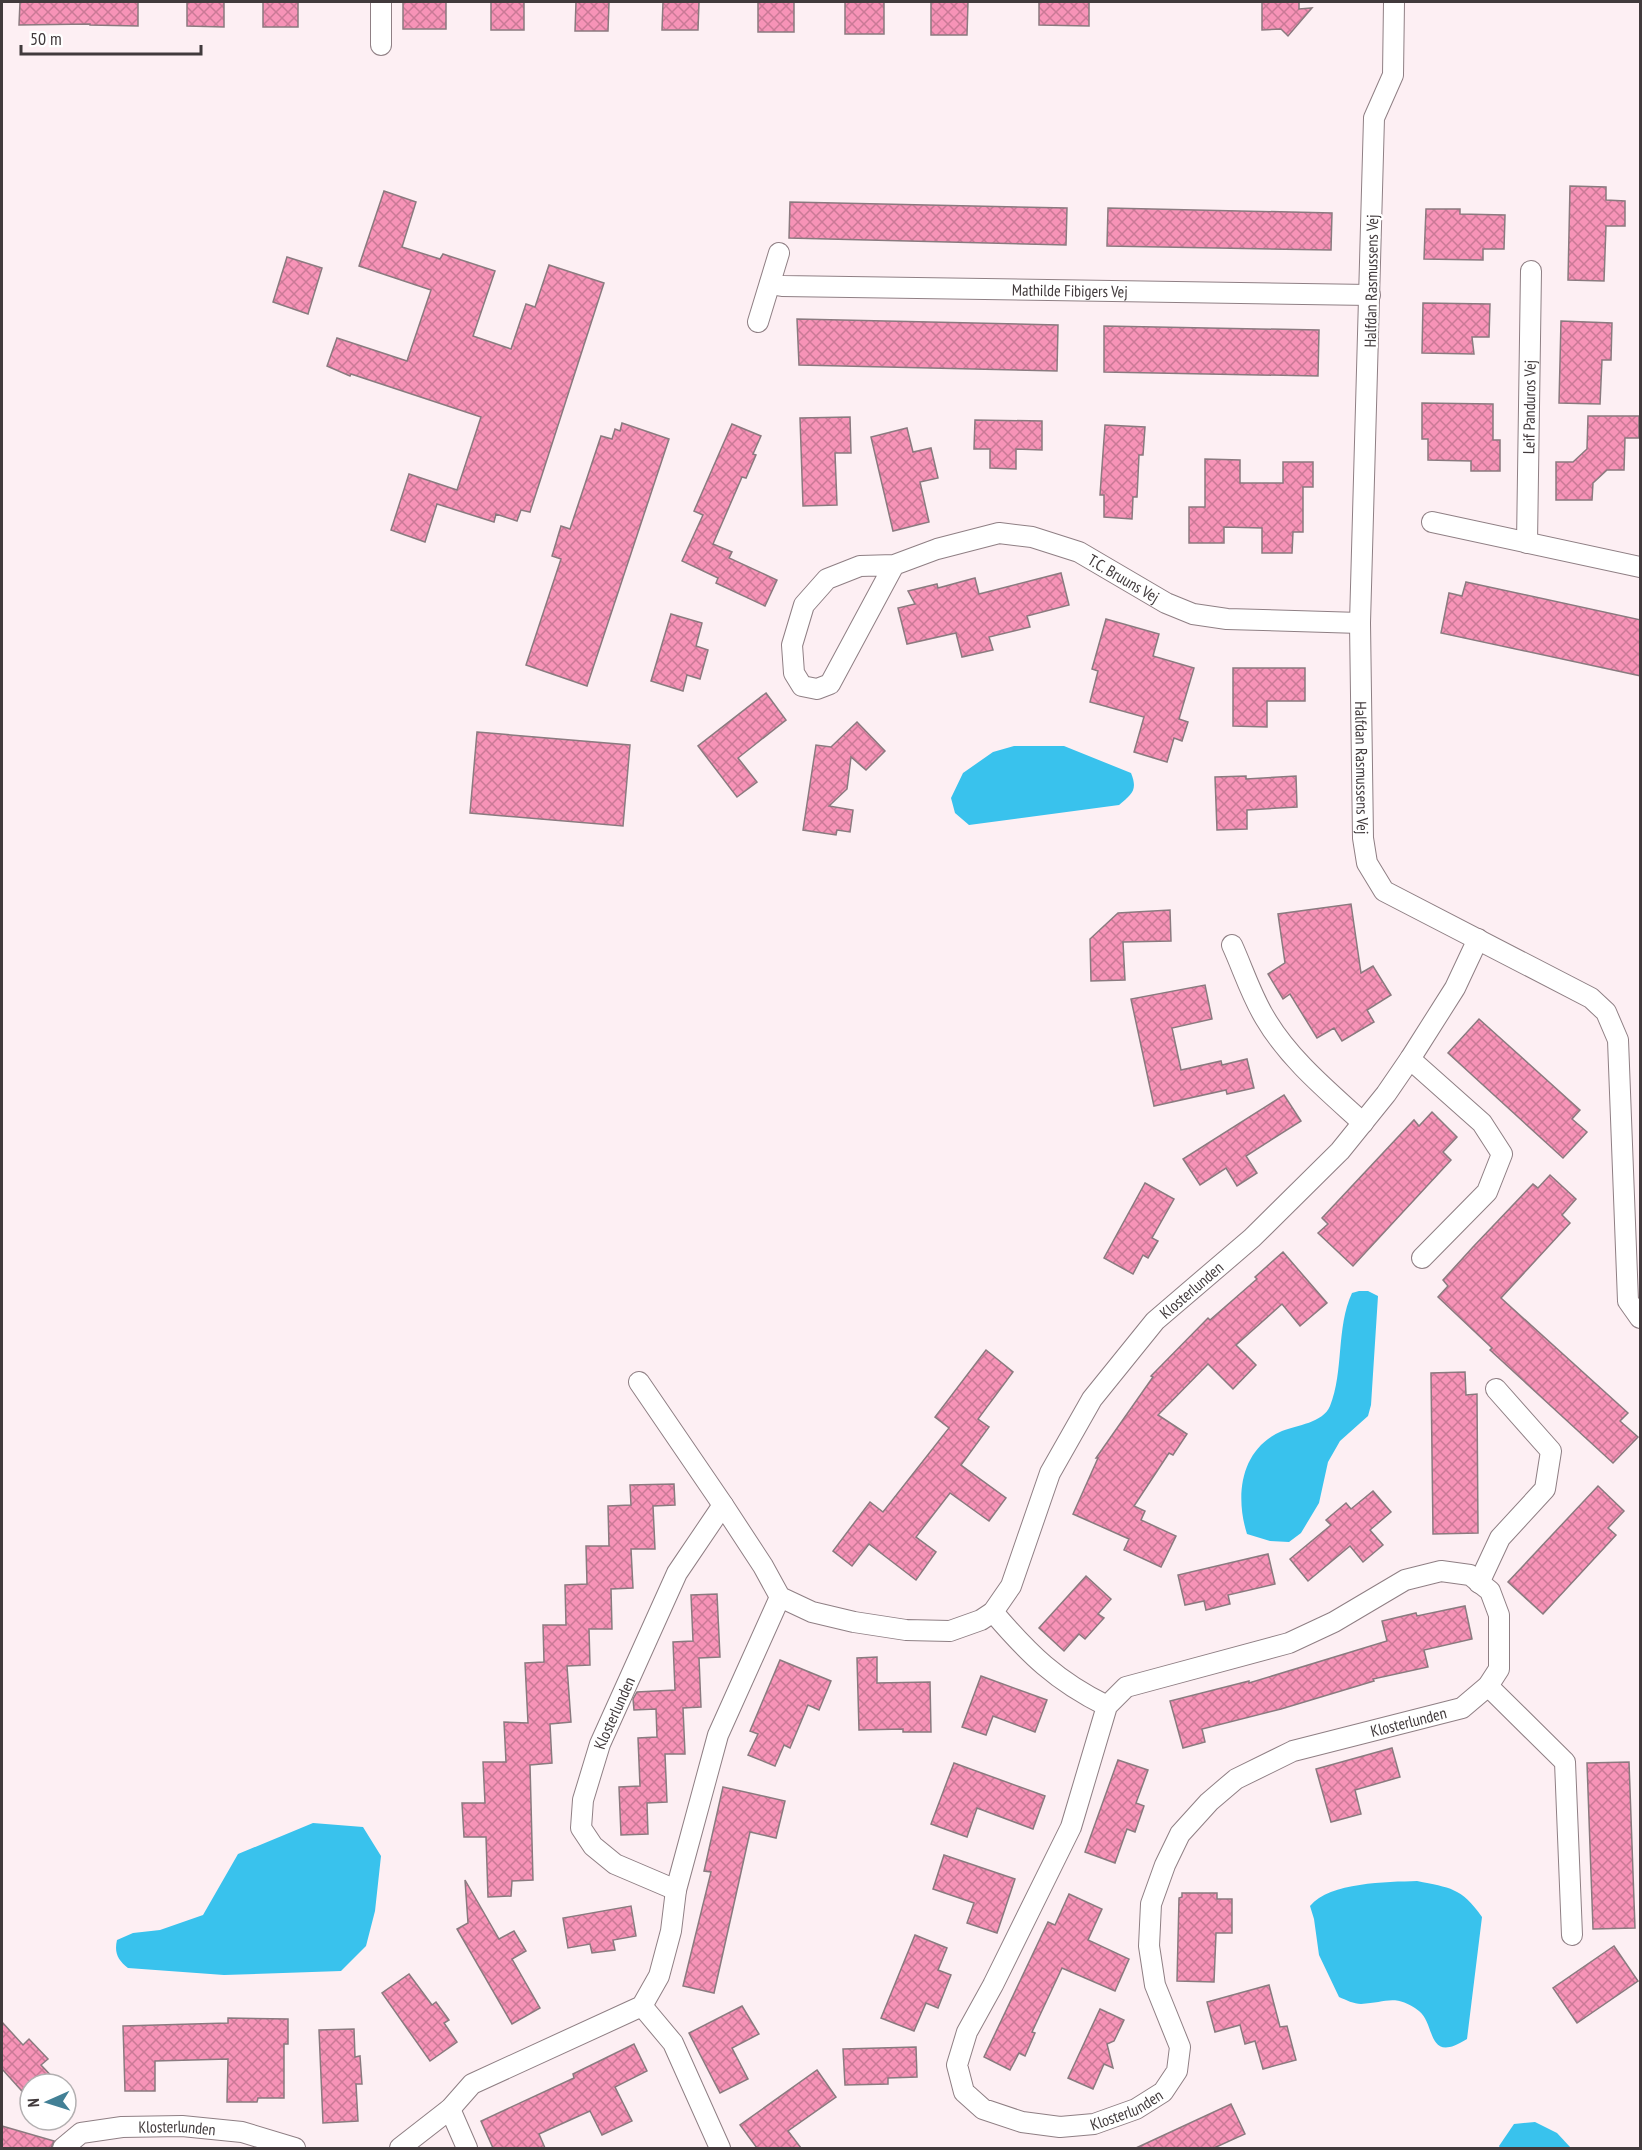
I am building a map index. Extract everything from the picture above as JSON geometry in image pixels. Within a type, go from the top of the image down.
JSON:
[{"type":"street","points":[[381,2],[381,45]]},
{"type":"street","name":"Halfdan Rasmussens Vej","points":[[1394,2],[1393,75],[1374,118],[1360,623],[1363,838],[1367,863],[1384,891],[1591,998],[1606,1012],[1618,1040],[1628,1301],[1641,1318]]},
{"type":"street","points":[[758,322],[779,253]]},
{"type":"street","name":"Leif Panduros Vej","points":[[1527,543],[1531,271]]},
{"type":"street","name":"Mathilde Fibigers Vej","points":[[770,284],[1370,295]]},
{"type":"street","points":[[1432,522],[1641,567]]},
{"type":"street","name":"T.C. Bruuns Vej","points":[[894,565],[830,684],[816,689],[801,686],[794,673],[792,645],[804,605],[827,579],[860,566],[894,565],[937,549],[999,533],[1032,537],[1079,552],[1166,603],[1192,614],[1227,620],[1360,623]]},
{"type":"street","name":"Klosterlunden","points":[[780,1597],[812,1612],[854,1622],[906,1630],[950,1631],[981,1620],[993,1611],[1011,1586],[1050,1473],[1092,1399],[1155,1321],[1252,1238],[1340,1151],[1410,1059],[1455,988],[1478,939]]},
{"type":"street","points":[[1232,945],[1265,1018],[1286,1047],[1313,1077],[1363,1123]]},
{"type":"street","points":[[1410,1059],[1482,1123],[1502,1154],[1487,1192],[1422,1258]]},
{"type":"street","points":[[400,2148],[450,2109],[472,2084],[642,2006],[659,1976],[671,1931],[676,1890],[718,1735],[780,1597],[763,1566],[723,1505],[639,1382]]},
{"type":"street","points":[[993,1611],[1039,1662],[1078,1692],[1107,1706],[1126,1687],[1289,1642],[1334,1622],[1405,1580],[1441,1571],[1470,1575],[1479,1582],[1500,1538],[1545,1490],[1551,1451],[1496,1389]]},
{"type":"street","name":"Klosterlunden","points":[[676,1890],[615,1864],[593,1846],[581,1828],[584,1800],[600,1744],[677,1573],[723,1505]]},
{"type":"street","name":"Klosterlunden","points":[[1107,1706],[1071,1827],[967,2032],[957,2065],[964,2092],[983,2109],[1022,2122],[1060,2127],[1094,2124],[1137,2109],[1163,2092],[1177,2071],[1180,2047],[1155,1985],[1149,1946],[1151,1904],[1180,1834],[1209,1802],[1236,1779],[1293,1751],[1462,1708],[1488,1686],[1499,1669],[1499,1616],[1490,1591],[1479,1582]]},
{"type":"street","points":[[1488,1686],[1565,1762],[1572,1935]]},
{"type":"street","points":[[642,2006],[673,2043],[720,2148]]},
{"type":"street","points":[[450,2109],[467,2148]]},
{"type":"street","name":"Klosterlunden","points":[[63,2148],[81,2133],[122,2127],[182,2126],[242,2132],[295,2148]]},
{"type":"water","points":[[1014,746],[1064,746],[1131,773],[1134,788],[1119,805],[969,825],[955,813],[951,798],[963,773],[993,752]]},
{"type":"water","points":[[1368,1291],[1378,1296],[1371,1405],[1368,1416],[1340,1441],[1328,1462],[1319,1503],[1301,1533],[1289,1542],[1270,1541],[1247,1534],[1243,1519],[1242,1489],[1249,1461],[1268,1439],[1282,1431],[1316,1420],[1327,1412],[1337,1379],[1347,1306],[1352,1293]]},
{"type":"water","points":[[313,1823],[363,1827],[381,1856],[375,1911],[366,1946],[341,1971],[224,1975],[128,1968],[119,1959],[116,1949],[117,1940],[133,1933],[160,1930],[203,1915],[238,1854]]},
{"type":"water","points":[[1417,1881],[1454,1890],[1468,1900],[1482,1917],[1467,2039],[1454,2046],[1438,2045],[1424,2017],[1411,2005],[1390,2000],[1358,2004],[1339,1997],[1319,1955],[1310,1906],[1319,1898],[1331,1892],[1360,1885]]},
{"type":"water","points":[[1535,2122],[1557,2133],[1571,2148],[1500,2148],[1499,2146],[1514,2124]]},
{"type":"building","points":[[20,2],[138,2],[138,26],[19,25]]},
{"type":"building","points":[[187,2],[224,2],[224,27],[187,26]]},
{"type":"building","points":[[263,2],[298,2],[298,27],[263,27]]},
{"type":"building","points":[[403,2],[446,2],[446,29],[403,29]]},
{"type":"building","points":[[491,2],[524,2],[524,30],[491,30]]},
{"type":"building","points":[[576,2],[609,2],[608,31],[575,31]]},
{"type":"building","points":[[663,2],[699,2],[698,30],[662,30]]},
{"type":"building","points":[[758,2],[794,2],[794,32],[758,32]]},
{"type":"building","points":[[845,2],[884,2],[884,34],[845,34]]},
{"type":"building","points":[[931,2],[968,2],[967,35],[931,35]]},
{"type":"building","points":[[1039,2],[1089,2],[1089,26],[1039,25]]},
{"type":"building","points":[[1262,2],[1299,2],[1299,9],[1312,8],[1288,36],[1281,29],[1262,30]]},
{"type":"building","points":[[1570,186],[1606,187],[1606,200],[1625,201],[1625,226],[1606,226],[1604,281],[1568,280]]},
{"type":"building","points":[[384,191],[416,202],[402,247],[440,259],[443,254],[495,271],[473,336],[511,349],[526,304],[535,307],[549,265],[604,283],[530,512],[521,510],[517,521],[496,514],[494,522],[437,504],[425,542],[391,530],[409,474],[457,490],[481,417],[351,374],[350,376],[327,366],[337,338],[407,361],[431,290],[359,266]]},
{"type":"building","points":[[790,202],[1067,208],[1066,245],[789,238]]},
{"type":"building","points":[[1108,208],[1332,213],[1331,250],[1107,246]]},
{"type":"building","points":[[1426,209],[1460,209],[1460,214],[1505,215],[1504,249],[1483,249],[1483,260],[1424,259]]},
{"type":"building","points":[[287,257],[322,268],[308,314],[273,302]]},
{"type":"building","points":[[1423,303],[1490,304],[1489,337],[1472,337],[1474,354],[1422,353]]},
{"type":"building","points":[[797,319],[1058,325],[1057,371],[799,365]]},
{"type":"building","points":[[1561,321],[1612,323],[1611,360],[1602,360],[1600,404],[1559,403]]},
{"type":"building","points":[[1104,326],[1319,330],[1318,376],[1104,372]]},
{"type":"building","points":[[1422,403],[1493,404],[1493,440],[1500,440],[1500,471],[1471,471],[1471,461],[1428,460],[1428,439],[1422,439]]},
{"type":"building","points":[[1588,416],[1639,416],[1639,438],[1625,438],[1624,470],[1607,470],[1593,483],[1592,500],[1556,500],[1556,462],[1573,462],[1587,449]]},
{"type":"building","points":[[850,417],[851,453],[835,453],[837,505],[803,506],[800,418]]},
{"type":"building","points":[[975,420],[1042,421],[1042,450],[1016,449],[1016,469],[990,468],[990,449],[974,449]]},
{"type":"building","points":[[622,423],[669,439],[587,686],[526,665],[561,559],[552,556],[561,526],[570,529],[601,436],[612,439],[615,429],[620,431]]},
{"type":"building","points":[[732,424],[761,436],[746,478],[742,477],[713,544],[732,552],[729,558],[777,580],[765,606],[716,583],[718,578],[682,561],[703,515],[694,511]]},
{"type":"building","points":[[1105,425],[1145,427],[1143,455],[1139,455],[1137,497],[1133,497],[1132,519],[1104,517],[1104,495],[1100,495]]},
{"type":"building","points":[[907,428],[913,452],[931,448],[938,478],[920,482],[929,522],[893,531],[871,437]]},
{"type":"building","points":[[1205,459],[1240,460],[1240,483],[1283,483],[1283,462],[1313,462],[1313,487],[1303,487],[1303,532],[1293,532],[1292,553],[1262,553],[1262,528],[1224,527],[1224,543],[1189,543],[1189,507],[1205,507]]},
{"type":"building","points":[[1061,573],[1069,605],[1027,616],[1030,627],[989,637],[993,650],[962,657],[956,633],[907,644],[898,608],[915,604],[908,591],[937,584],[938,588],[975,578],[979,594]]},
{"type":"building","points":[[1466,582],[1641,620],[1641,676],[1441,633],[1449,593],[1462,596]]},
{"type":"building","points":[[671,614],[702,623],[696,646],[708,650],[700,679],[687,675],[683,691],[651,681]]},
{"type":"building","points":[[1106,619],[1159,634],[1153,656],[1194,668],[1179,719],[1188,722],[1182,741],[1174,738],[1167,762],[1134,752],[1144,717],[1090,702],[1098,671],[1092,669]]},
{"type":"building","points":[[1233,668],[1305,668],[1305,701],[1267,701],[1267,727],[1233,726]]},
{"type":"building","points":[[766,693],[786,720],[738,758],[757,782],[737,797],[698,746]]},
{"type":"building","points":[[857,722],[885,751],[866,770],[851,757],[847,789],[829,806],[853,810],[850,832],[837,830],[836,835],[803,830],[816,745],[831,747]]},
{"type":"building","points":[[477,732],[630,745],[623,826],[470,813]]},
{"type":"building","points":[[1246,776],[1246,779],[1296,776],[1297,807],[1247,810],[1247,829],[1217,830],[1215,777]]},
{"type":"building","points":[[1351,904],[1361,973],[1373,966],[1391,995],[1367,1010],[1374,1022],[1342,1041],[1334,1028],[1317,1038],[1290,994],[1283,999],[1268,974],[1285,963],[1278,914]]},
{"type":"building","points":[[1170,910],[1171,941],[1123,942],[1125,980],[1091,981],[1090,939],[1118,913]]},
{"type":"building","points":[[1205,985],[1212,1019],[1172,1028],[1181,1070],[1221,1061],[1222,1065],[1247,1059],[1254,1088],[1227,1094],[1226,1090],[1154,1106],[1131,999]]},
{"type":"building","points":[[1479,1019],[1580,1110],[1572,1119],[1587,1132],[1563,1158],[1448,1053]]},
{"type":"building","points":[[1284,1095],[1301,1121],[1246,1156],[1257,1173],[1237,1186],[1226,1168],[1200,1185],[1183,1159]]},
{"type":"building","points":[[1432,1112],[1457,1137],[1443,1152],[1451,1160],[1353,1266],[1318,1233],[1328,1224],[1322,1218],[1414,1120],[1419,1126]]},
{"type":"building","points":[[1550,1175],[1576,1199],[1562,1215],[1570,1223],[1501,1298],[1628,1413],[1620,1421],[1638,1437],[1613,1463],[1490,1350],[1492,1348],[1438,1297],[1448,1286],[1443,1280],[1473,1247],[1533,1184],[1538,1188]]},
{"type":"building","points":[[1145,1183],[1174,1199],[1152,1238],[1158,1241],[1148,1258],[1143,1255],[1133,1274],[1104,1258]]},
{"type":"building","points":[[1283,1252],[1327,1303],[1300,1326],[1282,1304],[1236,1345],[1256,1365],[1233,1389],[1208,1364],[1158,1415],[1187,1434],[1173,1455],[1169,1453],[1134,1506],[1145,1511],[1141,1520],[1176,1536],[1161,1567],[1124,1550],[1129,1539],[1073,1514],[1098,1458],[1096,1458],[1153,1377],[1151,1376],[1208,1318],[1210,1320],[1257,1279],[1255,1277]]},
{"type":"building","points":[[986,1350],[1013,1372],[978,1419],[989,1427],[961,1465],[1006,1498],[989,1521],[950,1493],[916,1537],[936,1552],[916,1580],[869,1544],[852,1566],[833,1551],[870,1502],[883,1512],[949,1428],[935,1417]]},
{"type":"building","points":[[1465,1372],[1466,1395],[1477,1394],[1478,1533],[1433,1534],[1431,1373]]},
{"type":"building","points":[[674,1484],[675,1505],[653,1506],[655,1549],[631,1549],[633,1588],[611,1589],[612,1629],[589,1629],[590,1665],[567,1666],[571,1722],[550,1724],[552,1763],[530,1765],[533,1880],[512,1881],[511,1896],[488,1897],[486,1837],[464,1837],[462,1803],[485,1803],[483,1762],[506,1762],[504,1722],[528,1723],[525,1663],[544,1662],[543,1625],[566,1625],[565,1585],[587,1584],[586,1546],[609,1546],[608,1506],[631,1505],[630,1485]]},
{"type":"building","points":[[1598,1486],[1624,1511],[1608,1528],[1616,1535],[1543,1614],[1508,1582]]},
{"type":"building","points":[[1373,1491],[1391,1512],[1370,1530],[1383,1545],[1363,1562],[1350,1546],[1308,1581],[1290,1559],[1331,1525],[1326,1520],[1346,1503],[1351,1509]]},
{"type":"building","points":[[1268,1554],[1275,1584],[1228,1595],[1230,1604],[1206,1610],[1204,1601],[1185,1605],[1178,1575]]},
{"type":"building","points":[[1086,1576],[1111,1599],[1098,1614],[1104,1618],[1085,1639],[1079,1634],[1064,1651],[1039,1628]]},
{"type":"building","points":[[717,1594],[720,1657],[699,1658],[701,1707],[683,1708],[685,1754],[665,1754],[667,1802],[647,1803],[648,1834],[621,1835],[619,1787],[640,1786],[638,1738],[657,1737],[656,1709],[634,1710],[633,1699],[637,1692],[675,1690],[673,1642],[693,1641],[691,1595]]},
{"type":"building","points":[[1465,1606],[1472,1639],[1424,1650],[1428,1667],[1373,1679],[1374,1681],[1281,1709],[1202,1729],[1205,1742],[1183,1748],[1170,1701],[1249,1681],[1249,1683],[1387,1641],[1382,1621],[1416,1613],[1417,1616]]},
{"type":"building","points":[[877,1657],[877,1683],[930,1682],[931,1732],[903,1732],[903,1729],[859,1730],[857,1658]]},
{"type":"building","points":[[780,1660],[831,1681],[819,1710],[808,1705],[790,1748],[784,1745],[775,1766],[748,1755],[758,1734],[750,1731]]},
{"type":"building","points":[[981,1676],[1047,1700],[1035,1732],[993,1716],[986,1735],[962,1727]]},
{"type":"building","points":[[1392,1748],[1400,1777],[1355,1790],[1361,1814],[1331,1822],[1316,1769]]},
{"type":"building","points":[[1118,1760],[1148,1770],[1136,1803],[1144,1806],[1135,1832],[1127,1829],[1115,1863],[1085,1852]]},
{"type":"building","points":[[1629,1762],[1635,1928],[1593,1929],[1587,1763]]},
{"type":"building","points":[[954,1763],[1045,1796],[1033,1829],[977,1808],[967,1837],[931,1824]]},
{"type":"building","points":[[723,1787],[785,1801],[776,1838],[750,1832],[714,1993],[683,1986],[711,1872],[704,1871]]},
{"type":"building","points":[[944,1855],[1015,1879],[997,1933],[967,1923],[974,1903],[933,1889]]},
{"type":"building","points":[[465,1880],[499,1939],[514,1931],[526,1951],[512,1959],[540,2008],[512,2024],[457,1929],[468,1923]]},
{"type":"building","points":[[1182,1893],[1217,1893],[1217,1899],[1232,1899],[1232,1933],[1216,1933],[1214,1982],[1177,1981],[1179,1898],[1182,1897]]},
{"type":"building","points":[[1069,1894],[1102,1909],[1088,1940],[1129,1959],[1115,1991],[1062,1968],[1032,2032],[1035,2033],[1025,2056],[1019,2053],[1010,2070],[984,2057],[1048,1922],[1055,1925]]},
{"type":"building","points":[[631,1906],[636,1936],[613,1940],[615,1950],[592,1953],[590,1944],[568,1948],[563,1918]]},
{"type":"building","points":[[915,1935],[947,1948],[938,1970],[951,1975],[938,2008],[926,2003],[914,2031],[881,2018]]},
{"type":"building","points":[[1614,1946],[1638,1981],[1577,2023],[1553,1988]]},
{"type":"building","points":[[409,1974],[432,2005],[436,2002],[449,2020],[444,2023],[457,2042],[430,2061],[382,1993]]},
{"type":"building","points":[[1269,1985],[1280,2027],[1287,2026],[1296,2060],[1263,2069],[1255,2041],[1245,2044],[1240,2025],[1215,2032],[1207,2002]]},
{"type":"building","points":[[742,2006],[759,2034],[732,2048],[748,2079],[720,2093],[689,2033]]},
{"type":"building","points":[[1100,2009],[1124,2020],[1114,2041],[1107,2044],[1113,2068],[1104,2064],[1093,2089],[1068,2078]]},
{"type":"building","points":[[228,2018],[288,2019],[288,2044],[284,2044],[284,2098],[258,2098],[257,2102],[227,2102],[228,2059],[155,2061],[155,2091],[125,2091],[123,2026],[228,2023]]},
{"type":"building","points":[[2,2022],[23,2045],[29,2039],[48,2059],[41,2065],[48,2072],[18,2072],[18,2087],[2,2069]]},
{"type":"building","points":[[354,2029],[355,2057],[360,2056],[362,2084],[356,2084],[358,2121],[323,2123],[319,2030]]},
{"type":"building","points":[[634,2044],[647,2071],[615,2087],[632,2121],[602,2135],[590,2111],[539,2134],[545,2148],[493,2148],[481,2121],[574,2078],[573,2074]]},
{"type":"building","points":[[916,2047],[917,2077],[888,2078],[888,2084],[845,2085],[843,2049]]},
{"type":"building","points":[[817,2070],[836,2097],[788,2131],[801,2148],[757,2148],[740,2125]]},
{"type":"building","points":[[1231,2104],[1245,2134],[1214,2148],[1136,2148]]},
{"type":"building","points":[[2,2126],[54,2141],[51,2148],[2,2148]]}]
